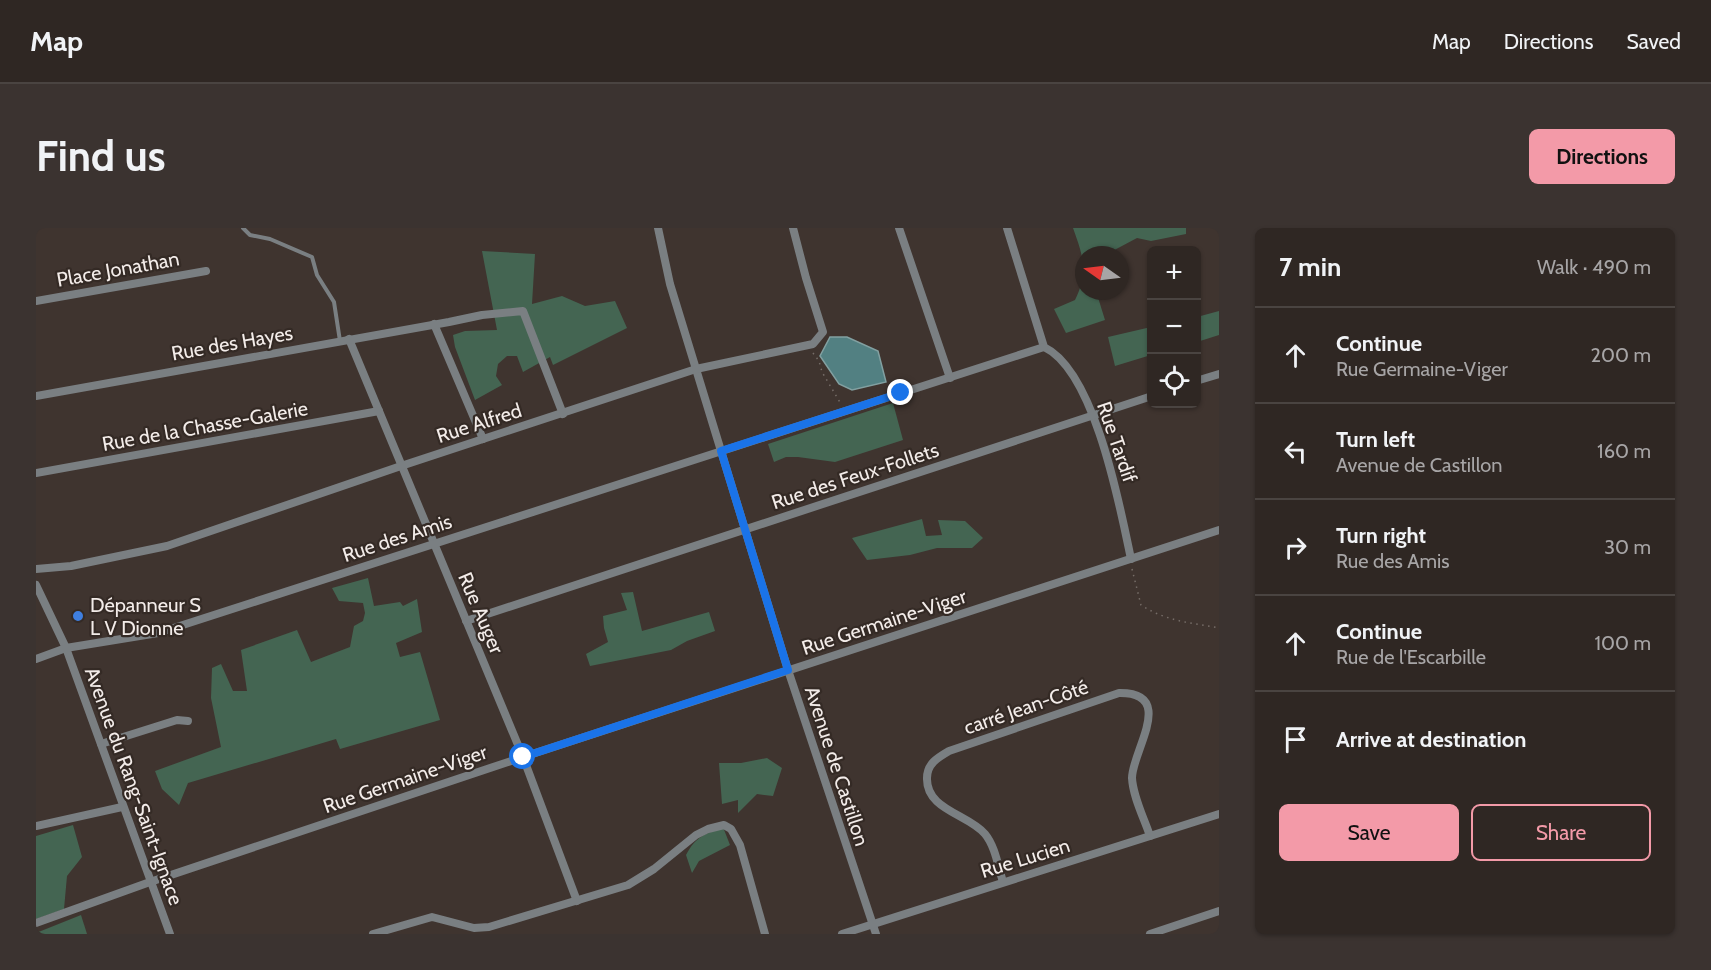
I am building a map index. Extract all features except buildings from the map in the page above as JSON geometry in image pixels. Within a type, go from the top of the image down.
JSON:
[{"type":"street","name":"Avenue de Castillon","points":[[658,228],[670,284],[788,670],[876,934]]},
{"type":"street","points":[[794,228],[800,258],[823,332],[813,344]]},
{"type":"street","points":[[899,228],[950,378]]},
{"type":"street","points":[[1007,228],[1044,347]]},
{"type":"street","name":"Place Jonathan","points":[[36,301],[206,271]]},
{"type":"street","name":"Rue des Hayes","points":[[36,396],[482,315],[523,311],[563,414]]},
{"type":"street","points":[[434,324],[483,439]]},
{"type":"street","name":"Rue Auger","points":[[344,340],[379,411],[523,757],[577,901]]},
{"type":"street","name":"Rue Alfred","points":[[36,569],[71,566],[167,546],[696,369],[813,344]]},
{"type":"street","name":"Rue des Amis","points":[[36,659],[66,648],[159,633],[1044,347]]},
{"type":"street","name":"Rue Tardif","points":[[1044,347],[1055,352],[1063,360],[1092,416],[1116,487],[1131,559]]},
{"type":"street","points":[[1201,380],[1219,374]]},
{"type":"street","name":"Rue des Feux-Follets","points":[[466,621],[1147,398]]},
{"type":"street","name":"Rue de la Chasse-Galerie","points":[[36,472],[379,411]]},
{"type":"street","name":"Rue Germaine-Viger","points":[[36,923],[150,882],[523,757],[1219,530]]},
{"type":"street","name":"Avenue du Rang-Saint-Ignace","points":[[36,585],[66,648],[170,934]]},
{"type":"street","name":"carré Jean-Côté","points":[[1003,882],[986,835],[935,800],[930,793],[927,783],[930,765],[949,751],[1119,693],[1136,695],[1144,701],[1148,710],[1147,731],[1136,759],[1132,778],[1134,791],[1150,836]]},
{"type":"street","points":[[101,744],[177,720],[188,721]]},
{"type":"street","points":[[36,826],[122,807]]},
{"type":"street","name":"Rue Lucien","points":[[842,934],[1219,814]]},
{"type":"street","points":[[373,934],[432,917],[474,928],[489,927],[577,901],[628,885],[654,869],[696,835],[724,825],[731,829],[740,845],[765,934]]},
{"type":"street","points":[[1150,934],[1219,911]]},
{"type":"lane","points":[[243,228],[250,235],[270,239],[312,257],[317,275],[334,302],[344,340]]},
{"type":"path","points":[[813,344],[812,352],[819,361],[822,372],[847,411]]},
{"type":"path","points":[[1131,559],[1142,605],[1169,619],[1219,628]]},
{"type":"green space","points":[[1073,228],[1186,228],[1186,234],[1151,241],[1137,238],[1122,246],[1080,246]]},
{"type":"green space","points":[[482,251],[535,254],[532,304],[562,296],[585,306],[615,301],[627,328],[553,365],[550,357],[523,372],[517,356],[507,356],[498,364],[496,376],[502,385],[475,400],[455,347],[453,335],[465,331],[497,330]]},
{"type":"green space","points":[[1075,300],[1099,300],[1105,320],[1066,333],[1054,309]]},
{"type":"green space","points":[[1219,311],[1219,335],[1201,341],[1201,316]]},
{"type":"green space","points":[[1147,328],[1147,356],[1115,366],[1108,337]]},
{"type":"green space","points":[[893,403],[903,440],[835,462],[786,457],[774,462],[768,444]]},
{"type":"green space","points":[[922,519],[926,536],[942,535],[938,520],[965,521],[983,538],[972,548],[937,548],[910,555],[867,560],[852,538]]},
{"type":"green space","points":[[368,578],[374,606],[400,602],[403,606],[417,599],[422,632],[396,643],[400,657],[420,652],[440,720],[340,749],[336,739],[188,783],[179,805],[162,789],[155,771],[221,747],[211,698],[212,668],[221,664],[233,691],[247,691],[241,650],[297,630],[311,662],[350,647],[354,626],[363,621],[365,613],[363,603],[339,601],[332,588]]},
{"type":"green space","points":[[633,592],[642,631],[709,612],[715,631],[687,641],[671,650],[590,666],[586,654],[608,642],[603,616],[627,610],[621,593]]},
{"type":"green space","points":[[767,758],[782,768],[773,796],[757,794],[738,813],[738,800],[722,804],[719,763],[741,763]]},
{"type":"green space","points":[[73,825],[82,857],[67,876],[64,909],[36,919],[36,836]]},
{"type":"green space","points":[[723,827],[730,845],[699,861],[692,873],[686,855],[693,844],[701,837]]},
{"type":"green space","points":[[81,915],[87,934],[36,934],[36,933]]},
{"type":"water","points":[[830,337],[847,337],[878,351],[886,382],[852,390],[839,384],[820,356]]},
{"type":"place","name":"Dépanneur S L V Dionne","points":[[78,616]]},
{"type":"route","points":[[523,757],[788,670],[721,451],[901,393]]}]
